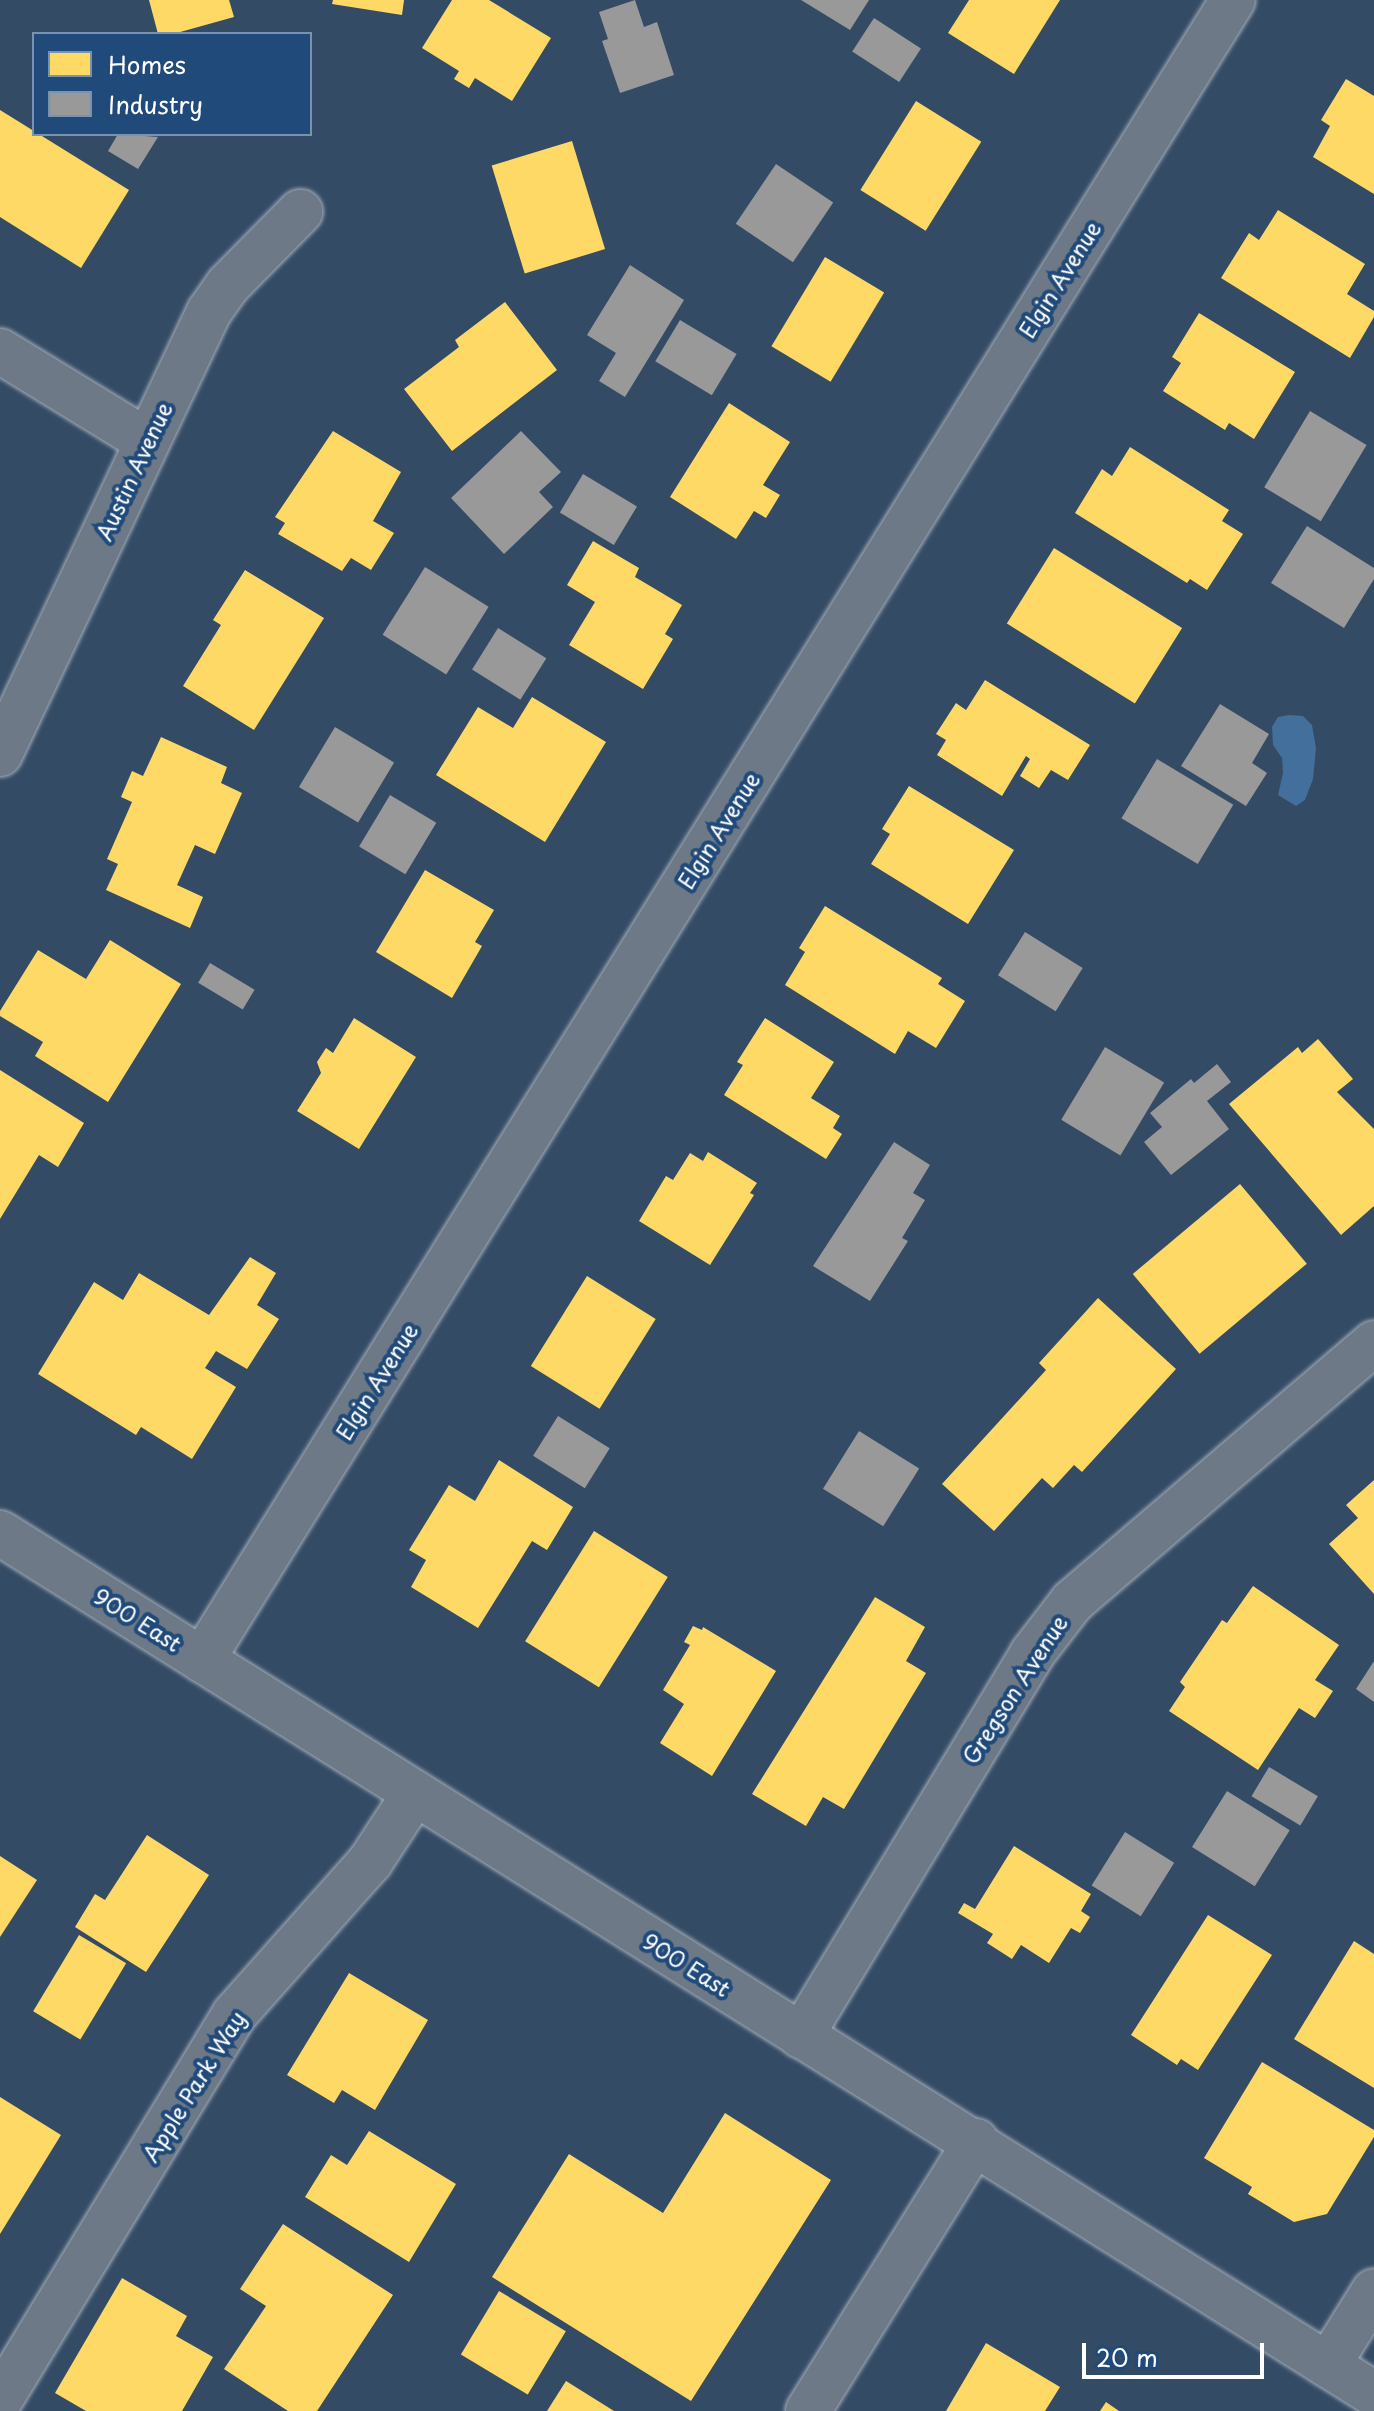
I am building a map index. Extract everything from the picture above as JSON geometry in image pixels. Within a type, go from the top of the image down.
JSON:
[{"type":"street","name":"Elgin Avenue","points":[[202,1660],[1233,0]]},
{"type":"street","name":"Austin Avenue","points":[[0,754],[209,312],[228,285],[300,212]]},
{"type":"street","points":[[0,351],[147,441]]},
{"type":"street","name":"Gregson Avenue","points":[[801,2036],[1032,1654],[1072,1602],[1374,1343]]},
{"type":"street","name":"900 East","points":[[0,1533],[801,2036],[976,2141],[1374,2394]]},
{"type":"street","name":"Apple Park Way","points":[[0,2400],[234,2015],[370,1862],[415,1793]]},
{"type":"street","points":[[808,2411],[976,2141]]},
{"type":"street","points":[[1328,2365],[1374,2291]]},
{"type":"water","points":[[1303,716],[1312,725],[1316,748],[1313,779],[1305,800],[1296,806],[1278,795],[1283,773],[1282,758],[1273,745],[1272,727],[1278,717]]},
{"type":"building: Homes","points":[[149,0],[229,0],[234,17],[180,32],[157,32]]},
{"type":"building: Homes","points":[[333,0],[404,0],[402,15],[332,4]]},
{"type":"building: Homes","points":[[452,0],[489,0],[551,38],[512,101],[475,78],[469,88],[454,79],[459,71],[422,48]]},
{"type":"building: Homes","points":[[969,0],[1060,0],[1014,74],[948,33]]},
{"type":"building: Homes","points":[[1346,79],[1374,96],[1374,194],[1313,157],[1330,126],[1321,120]]},
{"type":"building: Homes","points":[[916,101],[981,142],[926,231],[860,190]]},
{"type":"building: Homes","points":[[0,110],[32,130],[32,136],[42,136],[129,190],[81,268],[0,217]]},
{"type":"building: Homes","points":[[572,141],[605,249],[525,274],[492,166]]},
{"type":"building: Homes","points":[[1278,210],[1365,264],[1347,294],[1374,311],[1374,317],[1350,358],[1221,278],[1249,233],[1259,240]]},
{"type":"building: Homes","points":[[825,257],[884,293],[831,382],[771,346]]},
{"type":"building: Homes","points":[[505,302],[557,370],[452,451],[404,389],[459,347],[455,340]]},
{"type":"building: Homes","points":[[1199,313],[1295,372],[1254,439],[1229,423],[1225,430],[1163,391],[1181,363],[1172,357]]},
{"type":"building: Homes","points":[[729,403],[790,442],[763,485],[780,495],[766,518],[754,511],[736,539],[670,497]]},
{"type":"building: Homes","points":[[333,431],[401,472],[373,521],[394,533],[371,570],[351,558],[342,571],[278,534],[285,523],[275,517]]},
{"type":"building: Homes","points":[[1130,447],[1229,510],[1222,521],[1243,534],[1207,590],[1190,579],[1187,583],[1075,513],[1102,469],[1112,476]]},
{"type":"building: Homes","points":[[593,541],[639,568],[635,577],[682,605],[665,634],[673,639],[643,689],[569,645],[595,602],[567,585]]},
{"type":"building: Homes","points":[[1054,548],[1182,628],[1135,703],[1007,623]]},
{"type":"building: Homes","points":[[245,570],[324,618],[254,730],[183,686],[221,625],[213,620]]},
{"type":"building: Homes","points":[[985,680],[1090,745],[1068,780],[1051,770],[1039,788],[1020,776],[1030,759],[1026,756],[1002,796],[937,755],[946,740],[936,734],[956,703],[966,710]]},
{"type":"building: Homes","points":[[532,697],[606,742],[545,842],[436,775],[478,707],[513,728]]},
{"type":"building: Homes","points":[[161,737],[227,767],[221,783],[242,793],[215,854],[195,845],[177,885],[203,897],[190,928],[106,890],[118,864],[107,859],[132,802],[121,797],[132,771],[143,776]]},
{"type":"building: Homes","points":[[909,786],[1014,850],[968,924],[871,864],[890,834],[882,829]]},
{"type":"building: Homes","points":[[425,870],[494,910],[475,942],[482,946],[452,998],[376,952]]},
{"type":"building: Homes","points":[[825,906],[942,978],[938,984],[965,1001],[936,1048],[908,1031],[895,1054],[785,985],[805,952],[799,948]]},
{"type":"building: Homes","points":[[110,940],[181,984],[108,1102],[35,1056],[43,1042],[0,1016],[0,1011],[38,950],[86,979]]},
{"type":"building: Homes","points":[[354,1018],[416,1057],[359,1149],[297,1111],[321,1073],[317,1062],[326,1048],[333,1053]]},
{"type":"building: Homes","points":[[765,1018],[834,1062],[811,1098],[840,1116],[833,1128],[842,1134],[826,1159],[724,1095],[743,1065],[737,1062]]},
{"type":"building: Homes","points":[[1318,1039],[1353,1079],[1337,1092],[1374,1129],[1374,1206],[1341,1235],[1229,1104],[1298,1047],[1302,1053]]},
{"type":"building: Homes","points":[[0,1070],[84,1123],[58,1167],[39,1155],[0,1219]]},
{"type":"building: Homes","points":[[708,1152],[757,1183],[750,1193],[754,1195],[710,1265],[639,1221],[666,1176],[673,1180],[690,1153],[703,1161]]},
{"type":"building: Homes","points":[[1240,1184],[1307,1264],[1200,1354],[1133,1274]]},
{"type":"building: Homes","points":[[250,1257],[276,1273],[257,1305],[279,1319],[247,1369],[216,1351],[205,1368],[236,1387],[192,1459],[141,1427],[136,1435],[38,1374],[94,1282],[123,1300],[139,1273],[209,1315]]},
{"type":"building: Homes","points":[[587,1276],[656,1319],[600,1409],[531,1366]]},
{"type":"building: Homes","points":[[1098,1298],[1176,1369],[1082,1472],[1074,1465],[1053,1488],[1042,1478],[994,1531],[942,1484],[1046,1370],[1039,1363]]},
{"type":"building: Homes","points":[[499,1460],[573,1507],[547,1550],[532,1541],[478,1628],[411,1587],[426,1560],[409,1550],[449,1485],[475,1501]]},
{"type":"building: Homes","points":[[1374,1480],[1374,1594],[1329,1544],[1358,1518],[1346,1505]]},
{"type":"building: Homes","points":[[594,1531],[668,1577],[599,1687],[525,1641]]},
{"type":"building: Homes","points":[[1253,1586],[1339,1645],[1315,1680],[1333,1691],[1315,1718],[1299,1708],[1258,1770],[1169,1711],[1185,1687],[1180,1682],[1222,1620],[1227,1623]]},
{"type":"building: Homes","points":[[875,1597],[925,1627],[906,1661],[926,1673],[844,1809],[823,1797],[806,1826],[752,1794]]},
{"type":"building: Homes","points":[[693,1626],[702,1630],[703,1627],[776,1671],[712,1776],[660,1743],[684,1704],[663,1690],[690,1645],[684,1642]]},
{"type":"building: Homes","points":[[147,1835],[209,1875],[146,1972],[75,1927],[95,1894],[105,1900]]},
{"type":"building: Homes","points":[[1014,1846],[1091,1894],[1081,1911],[1090,1917],[1080,1933],[1071,1928],[1049,1963],[1021,1945],[1012,1959],[987,1943],[993,1934],[958,1913],[964,1903],[975,1909]]},
{"type":"building: Homes","points":[[0,1856],[37,1880],[0,1937]]},
{"type":"building: Homes","points":[[1208,1915],[1272,1955],[1198,2070],[1181,2059],[1177,2065],[1131,2035]]},
{"type":"building: Homes","points":[[79,1935],[126,1963],[80,2040],[33,2011]]},
{"type":"building: Homes","points":[[1354,1941],[1374,1954],[1374,2088],[1294,2039]]},
{"type":"building: Homes","points":[[349,1973],[428,2020],[375,2110],[342,2090],[334,2103],[287,2075]]},
{"type":"building: Homes","points":[[1262,2062],[1374,2130],[1374,2137],[1327,2214],[1294,2222],[1248,2194],[1252,2187],[1204,2158]]},
{"type":"building: Homes","points":[[0,2097],[61,2135],[0,2234]]},
{"type":"building: Homes","points":[[725,2113],[831,2180],[691,2401],[492,2277],[569,2154],[663,2213]]},
{"type":"building: Homes","points":[[369,2131],[456,2184],[409,2262],[305,2197],[331,2155],[347,2165]]},
{"type":"building: Homes","points":[[283,2224],[393,2295],[317,2411],[288,2411],[224,2369],[266,2306],[240,2289]]},
{"type":"building: Homes","points":[[122,2278],[187,2316],[176,2336],[213,2357],[182,2411],[86,2411],[55,2393]]},
{"type":"building: Homes","points":[[499,2291],[566,2331],[528,2395],[461,2354]]},
{"type":"building: Homes","points":[[986,2343],[1060,2387],[1045,2411],[946,2411]]},
{"type":"building: Homes","points":[[566,2381],[614,2411],[547,2411]]},
{"type":"building: Homes","points":[[1106,2402],[1119,2411],[1100,2411]]},
{"type":"building: Industry","points":[[635,0],[644,27],[657,22],[674,75],[620,93],[602,41],[608,39],[599,12]]},
{"type":"building: Industry","points":[[801,0],[869,0],[850,30]]},
{"type":"building: Industry","points":[[874,18],[921,48],[899,82],[852,52]]},
{"type":"building: Industry","points":[[117,136],[158,137],[138,169],[108,151]]},
{"type":"building: Industry","points":[[776,164],[833,203],[793,262],[736,224]]},
{"type":"building: Industry","points":[[630,265],[684,300],[625,397],[599,381],[616,353],[587,335]]},
{"type":"building: Industry","points":[[680,320],[737,354],[712,395],[655,361]]},
{"type":"building: Industry","points":[[1310,411],[1367,445],[1321,521],[1264,487]]},
{"type":"building: Industry","points":[[521,431],[561,472],[539,492],[553,507],[504,554],[451,498]]},
{"type":"building: Industry","points":[[583,474],[637,506],[614,545],[560,513]]},
{"type":"building: Industry","points":[[1307,526],[1374,568],[1374,579],[1344,628],[1271,583]]},
{"type":"building: Industry","points":[[425,567],[489,607],[446,675],[383,635]]},
{"type":"building: Industry","points":[[498,628],[546,658],[520,700],[472,670]]},
{"type":"building: Industry","points":[[1220,704],[1269,734],[1252,763],[1267,773],[1246,806],[1181,766]]},
{"type":"building: Industry","points":[[335,727],[394,763],[358,823],[299,787]]},
{"type":"building: Industry","points":[[1157,759],[1233,805],[1198,864],[1121,818]]},
{"type":"building: Industry","points":[[390,795],[436,823],[405,874],[359,846]]},
{"type":"building: Industry","points":[[1025,932],[1083,968],[1056,1011],[998,975]]},
{"type":"building: Industry","points":[[210,963],[255,990],[243,1009],[198,983]]},
{"type":"building: Industry","points":[[1105,1047],[1164,1083],[1120,1155],[1061,1120]]},
{"type":"building: Industry","points":[[1217,1064],[1231,1082],[1207,1101],[1229,1129],[1171,1175],[1144,1142],[1162,1127],[1150,1113],[1191,1079],[1194,1083]]},
{"type":"building: Industry","points":[[894,1142],[930,1165],[913,1193],[925,1200],[902,1238],[908,1241],[870,1301],[813,1266]]},
{"type":"building: Industry","points":[[558,1416],[610,1448],[585,1488],[533,1456]]},
{"type":"building: Industry","points":[[859,1431],[919,1469],[883,1526],[823,1489]]},
{"type":"building: Industry","points":[[1374,1661],[1374,1702],[1356,1689]]},
{"type":"building: Industry","points":[[1269,1767],[1318,1796],[1300,1826],[1251,1796]]},
{"type":"building: Industry","points":[[1227,1791],[1290,1830],[1255,1886],[1192,1847]]},
{"type":"building: Industry","points":[[1125,1832],[1174,1863],[1141,1916],[1092,1885]]}]
